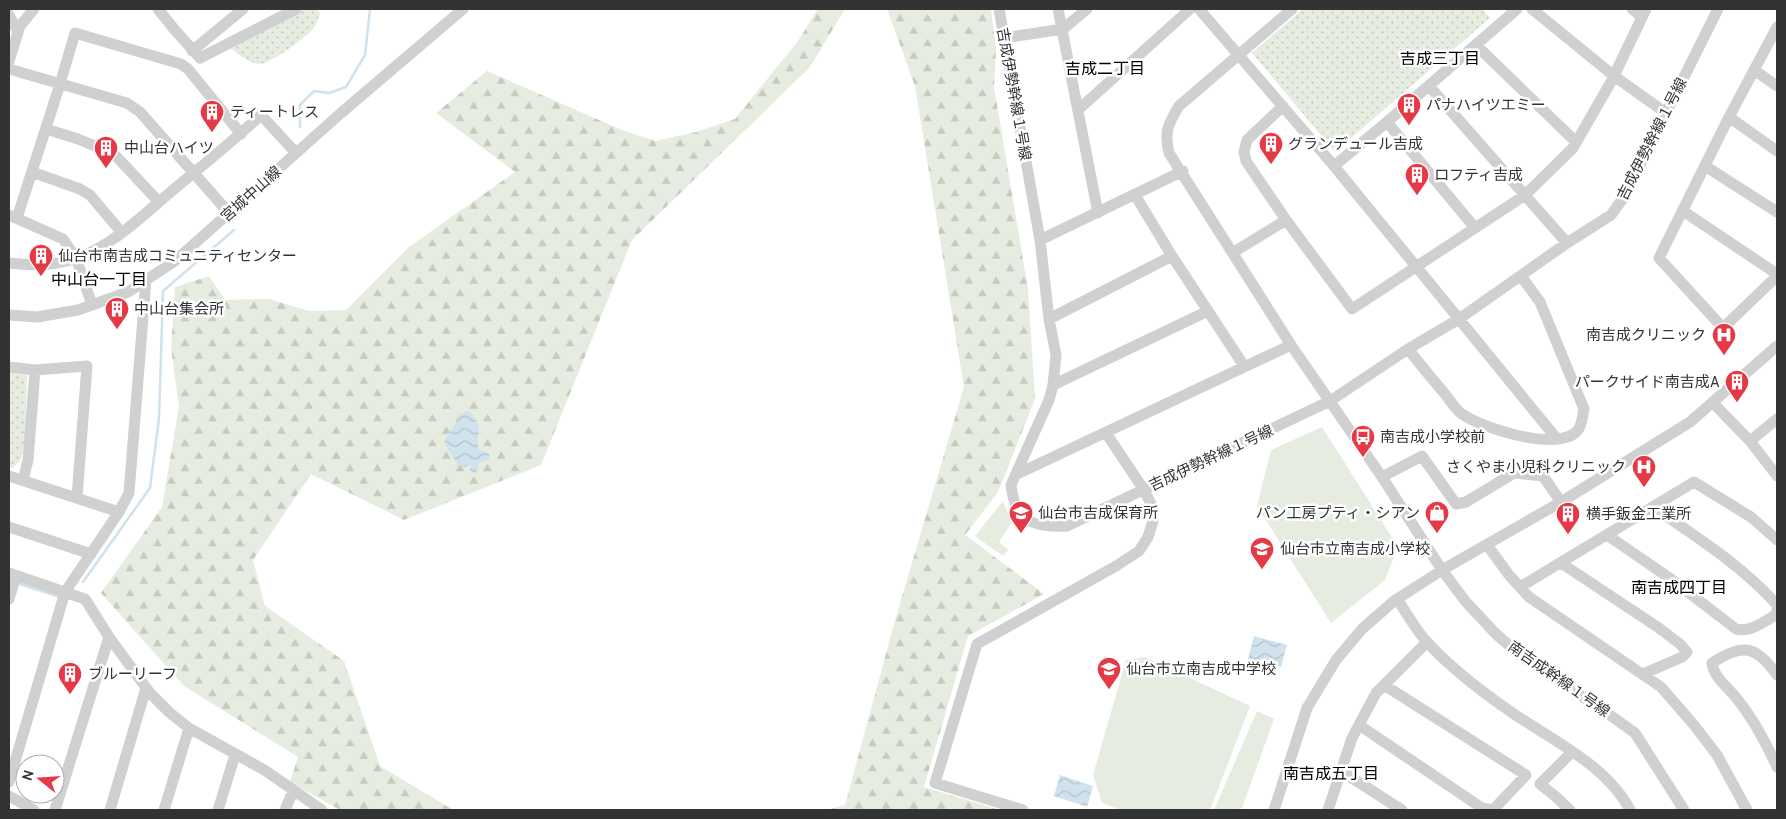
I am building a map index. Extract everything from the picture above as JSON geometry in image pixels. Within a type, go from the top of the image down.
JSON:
[{"type":"street","points":[[9,61],[20,26],[34,9]]},
{"type":"street","points":[[192,51],[243,9]]},
{"type":"street","points":[[162,10],[192,51],[200,58],[296,9]]},
{"type":"street","name":"宮城中山線","points":[[9,315],[37,318],[78,310],[128,292],[175,261],[296,153],[463,9]]},
{"type":"street","name":"吉成伊勢幹線１号線","points":[[999,9],[1040,240],[1049,319],[1056,355],[1053,385],[1049,400],[1011,484],[1013,498],[1020,515],[1032,524],[1051,527],[1067,526],[1330,401],[1408,349],[1459,320],[1567,243],[1611,215],[1624,197],[1718,9]]},
{"type":"street","points":[[1058,9],[1098,213]]},
{"type":"street","points":[[1004,38],[1063,30],[1087,9]]},
{"type":"street","points":[[1078,110],[1190,9]]},
{"type":"street","points":[[1199,9],[1334,166],[1556,439]]},
{"type":"street","name":"南吉成幹線１号線","points":[[1292,9],[1179,106],[1169,123],[1166,138],[1169,153],[1183,171],[1291,345],[1382,477],[1442,570],[1496,634],[1524,658],[1635,733],[1684,810]]},
{"type":"street","points":[[1334,166],[1517,9]]},
{"type":"street","points":[[1532,9],[1614,76],[1666,113]]},
{"type":"street","points":[[1283,106],[1247,140],[1244,152],[1246,161],[1286,220],[1352,309],[1525,195],[1573,148],[1614,76],[1644,13],[1632,9]]},
{"type":"street","points":[[9,15],[18,32]]},
{"type":"street","points":[[1683,211],[1777,275],[1723,328],[1659,258],[1729,117],[1777,28]]},
{"type":"street","points":[[92,305],[76,258],[62,239],[13,217],[32,172],[75,33],[181,64],[188,69],[241,134]]},
{"type":"street","points":[[1476,45],[1576,142]]},
{"type":"street","points":[[9,69],[126,103],[140,112],[229,213]]},
{"type":"street","points":[[1754,70],[1777,86]]},
{"type":"street","points":[[1429,86],[1567,243]]},
{"type":"street","points":[[9,263],[49,265],[76,258],[93,250],[122,232],[241,134],[261,115],[296,153]]},
{"type":"street","points":[[1729,117],[1777,151]]},
{"type":"street","points":[[1387,122],[1475,228]]},
{"type":"street","points":[[46,129],[103,148],[114,154],[159,202]]},
{"type":"street","points":[[1705,166],[1777,212]]},
{"type":"street","points":[[1040,240],[1183,171]]},
{"type":"street","points":[[32,172],[80,189],[90,196],[122,232]]},
{"type":"street","points":[[1135,195],[1172,256],[1244,366]]},
{"type":"street","points":[[1234,252],[1286,220]]},
{"type":"street","points":[[1049,319],[1172,256]]},
{"type":"street","points":[[1408,349],[1460,413],[1483,426],[1504,433],[1535,438],[1556,439],[1573,435],[1581,426],[1584,409],[1540,302],[1521,276]]},
{"type":"street","points":[[9,782],[65,592],[120,512],[130,493],[146,280]]},
{"type":"street","points":[[1053,385],[1208,311]]},
{"type":"street","points":[[1017,474],[1291,345]]},
{"type":"street","points":[[1274,810],[1305,714],[1336,660],[1362,629],[1397,599],[1442,570],[1561,502],[1690,422],[1777,346]]},
{"type":"street","points":[[9,367],[35,370],[87,366],[77,497]]},
{"type":"street","points":[[23,480],[28,460],[35,370]]},
{"type":"street","points":[[1713,403],[1750,441],[1777,476]]},
{"type":"street","points":[[1750,441],[1777,419]]},
{"type":"street","points":[[1023,810],[935,783],[977,644],[1139,551],[1148,537],[1153,521],[1151,504],[1144,490],[1106,433]]},
{"type":"street","points":[[1382,477],[1422,456],[1456,504],[1466,502],[1514,473],[1543,476],[1561,502]]},
{"type":"street","points":[[9,476],[120,512]]},
{"type":"street","points":[[1520,587],[1694,482],[1750,517],[1777,540]]},
{"type":"street","points":[[1607,535],[1678,583],[1736,629],[1742,631],[1751,628],[1777,614],[1777,607],[1766,593],[1726,559],[1653,507]]},
{"type":"street","points":[[9,527],[91,554]]},
{"type":"street","points":[[1487,545],[1529,597],[1554,616],[1661,687],[1717,755],[1747,810]]},
{"type":"street","points":[[1561,563],[1659,628],[1680,644],[1686,652],[1682,657],[1643,674]]},
{"type":"street","points":[[9,599],[12,574],[85,599],[108,637],[146,688],[170,714],[189,728],[266,771],[322,810]]},
{"type":"street","points":[[1397,599],[1427,642],[1462,674],[1504,708],[1572,752],[1614,787],[1630,810]]},
{"type":"street","points":[[56,810],[108,637]]},
{"type":"street","points":[[1328,810],[1352,738],[1376,693],[1427,642]]},
{"type":"street","points":[[1777,675],[1761,656],[1752,650],[1744,649],[1712,663],[1716,675],[1754,722],[1777,767]]},
{"type":"street","points":[[1358,725],[1482,808],[1493,810],[1526,776],[1384,685]]},
{"type":"street","points":[[110,810],[146,688]]},
{"type":"street","points":[[164,810],[189,728]]},
{"type":"street","points":[[1570,810],[1540,784],[1572,752]]},
{"type":"street","points":[[218,810],[235,755]]},
{"type":"street","points":[[1341,771],[1402,810]]},
{"type":"street","points":[[284,810],[293,791]]},
{"type":"street","points":[[9,796],[34,810]]},
{"type":"green space","points":[[304,9],[317,9],[320,13],[315,27],[300,41],[271,60],[256,64],[230,48]]},
{"type":"green space","points":[[818,9],[845,9],[810,67],[632,240],[541,465],[404,520],[311,474],[253,560],[265,606],[344,661],[380,766],[453,810],[340,810],[290,782],[298,757],[184,686],[101,593],[162,507],[179,407],[171,348],[175,287],[209,276],[225,300],[269,299],[309,311],[346,310],[409,247],[515,172],[436,113],[487,71],[624,131],[656,141],[696,132],[735,119],[798,41]]},
{"type":"green space","points":[[887,9],[991,9],[996,49],[994,87],[1028,289],[1035,399],[998,492],[965,535],[1044,594],[968,636],[924,787],[1000,810],[827,810],[845,805],[896,617],[964,387],[915,86]]},
{"type":"green space","points":[[1303,9],[1482,9],[1490,18],[1335,152],[1252,53]]},
{"type":"green space","points":[[9,373],[27,375],[25,440],[21,459],[13,468],[9,467]]},
{"type":"green space","points":[[1322,427],[1398,547],[1385,580],[1331,623],[1257,506],[1271,450]]},
{"type":"green space","points":[[1003,501],[1012,522],[999,542],[1008,550],[1003,556],[975,536]]},
{"type":"green space","points":[[1145,657],[1250,706],[1210,810],[1121,810],[1102,803],[1093,775],[1126,660]]},
{"type":"green space","points":[[1257,711],[1274,719],[1242,808],[1214,810]]},
{"type":"water","points":[[467,411],[472,414],[477,423],[479,450],[489,454],[489,460],[479,463],[476,473],[470,471],[471,465],[465,467],[458,465],[444,443],[459,415]]},
{"type":"water","points":[[1254,636],[1287,645],[1281,667],[1248,659]]},
{"type":"water","points":[[1060,775],[1093,786],[1087,807],[1054,796]]},
{"type":"waterway","points":[[300,127],[300,105],[314,91],[329,93],[346,87],[365,55],[370,9]]},
{"type":"waterway","points":[[83,582],[150,488],[159,418],[163,291],[234,230]]},
{"type":"waterway","points":[[20,584],[60,597]]},
{"type":"place","name":"パナハイツエミー","points":[[1409,126]]},
{"type":"place","name":"ティートレス","points":[[212,133]]},
{"type":"place","name":"グランデュール吉成","points":[[1271,165]]},
{"type":"place","name":"中山台ハイツ","points":[[106,169]]},
{"type":"place","name":"ロフティ吉成","points":[[1417,196]]},
{"type":"place","name":"仙台市南吉成コミュニティセンター","points":[[41,277]]},
{"type":"place","name":"中山台集会所","points":[[117,330]]},
{"type":"place","name":"南吉成クリニック","points":[[1724,356]]},
{"type":"place","name":"パークサイド南吉成A","points":[[1737,403]]},
{"type":"place","name":"南吉成小学校前","points":[[1363,458]]},
{"type":"place","name":"さくやま小児科クリニック","points":[[1644,488]]},
{"type":"place","name":"仙台市吉成保育所","points":[[1021,534]]},
{"type":"place","name":"パン工房プティ・シアン","points":[[1437,534]]},
{"type":"place","name":"横手鈑金工業所","points":[[1568,535]]},
{"type":"place","name":"仙台市立南吉成小学校","points":[[1262,570]]},
{"type":"place","name":"仙台市立南吉成中学校","points":[[1109,690]]},
{"type":"place","name":"ブルーリーフ","points":[[70,695]]},
{"type":"district","name":"吉成三丁目","points":[[1440,58]]},
{"type":"district","name":"吉成二丁目","points":[[1105,68]]},
{"type":"district","name":"中山台一丁目","points":[[99,279]]},
{"type":"district","name":"南吉成四丁目","points":[[1679,587]]},
{"type":"district","name":"南吉成五丁目","points":[[1331,773]]}]
